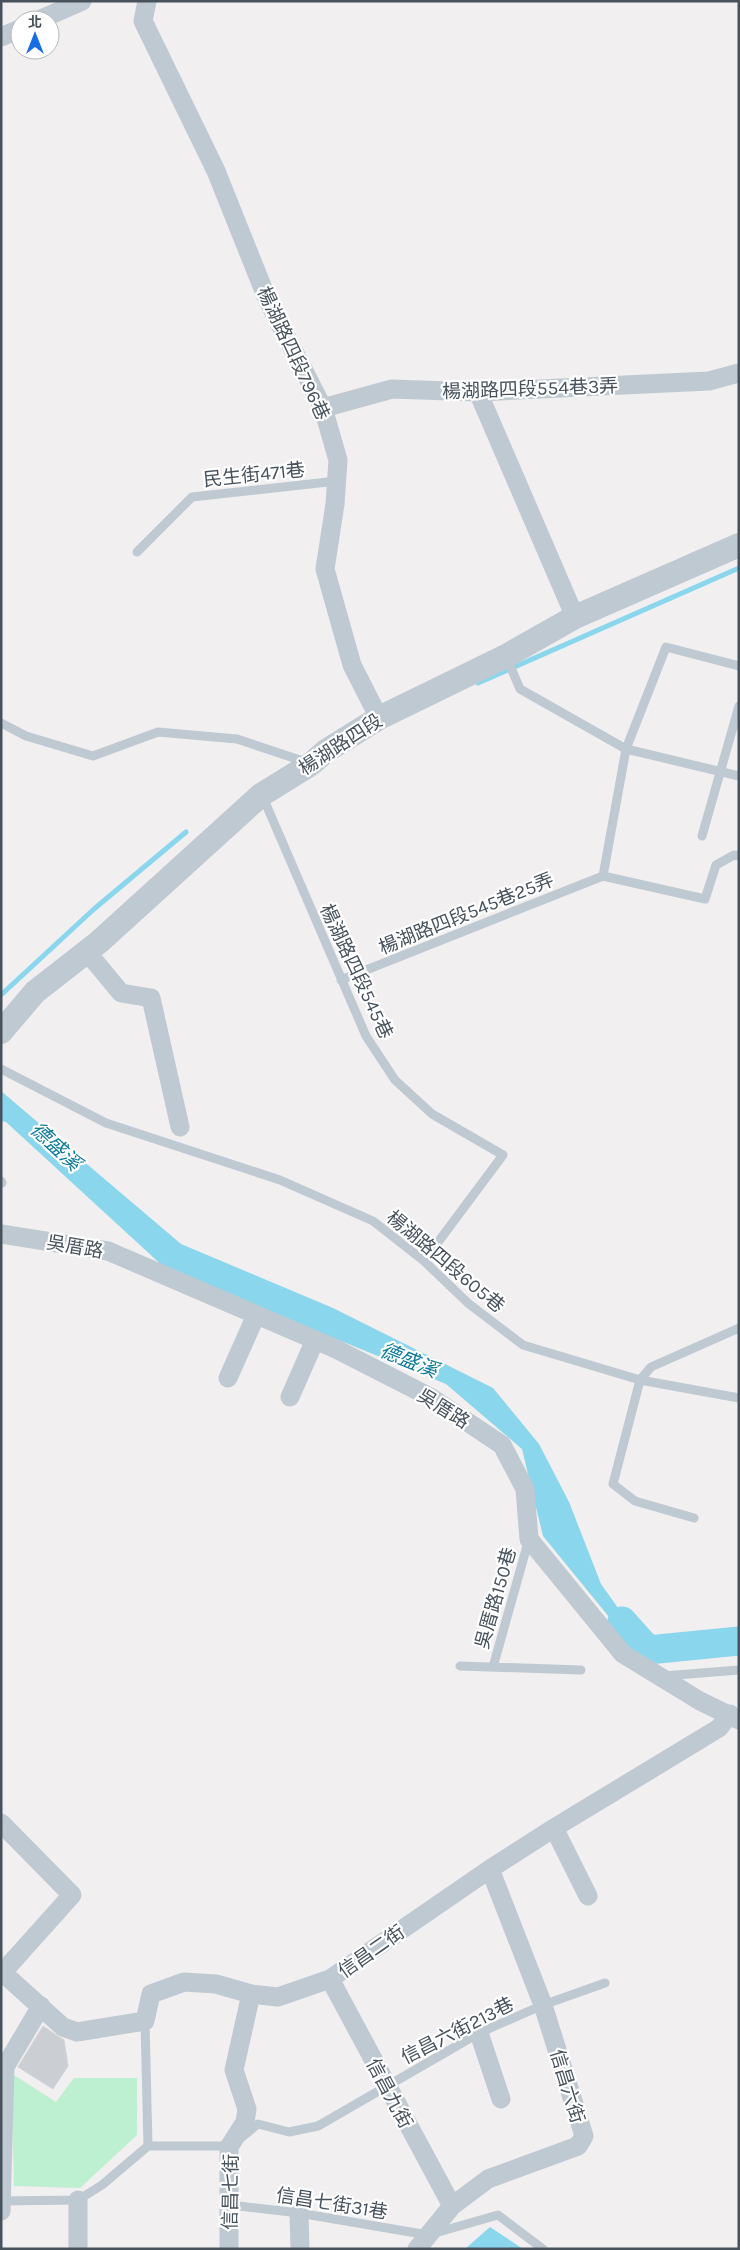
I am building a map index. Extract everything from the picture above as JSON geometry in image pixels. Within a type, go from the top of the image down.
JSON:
[{"type":"street","points":[[60,11],[82,1]]},
{"type":"street","name":"楊湖路四段796巷","points":[[147,1],[143,21],[216,171],[268,301],[323,408],[338,460],[338,481],[325,569],[352,665],[379,718]]},
{"type":"street","name":"楊湖路四段554巷3弄","points":[[323,408],[392,389],[478,392],[710,380],[739,373]]},
{"type":"street","points":[[478,392],[575,618]]},
{"type":"street","name":"楊湖路四段","points":[[1,1032],[35,992],[87,952],[261,795],[311,764],[326,751],[379,718],[506,656],[575,618],[739,545]]},
{"type":"street","points":[[87,952],[120,993],[151,998],[180,1127]]},
{"type":"street","name":"吳厝路","points":[[1,1234],[108,1251],[315,1340],[430,1397],[502,1445],[525,1489],[529,1539]]},
{"type":"street","points":[[228,1378],[256,1315]]},
{"type":"street","points":[[290,1397],[315,1340]]},
{"type":"street","points":[[529,1539],[623,1654],[700,1701],[734,1717]]},
{"type":"street","name":"信昌二街","points":[[145,2021],[151,1994],[184,1982],[216,1984],[251,1994],[278,1997],[330,1979],[490,1868],[720,1728],[734,1717]]},
{"type":"street","points":[[1,1823],[72,1895],[2,1972],[63,2026],[77,2032],[145,2021]]},
{"type":"street","points":[[554,1828],[588,1896]]},
{"type":"street","name":"信昌六街","points":[[423,2242],[452,2206],[488,2179],[578,2146],[584,2136],[543,2004],[490,1868]]},
{"type":"street","name":"信昌九街","points":[[330,1979],[452,2206]]},
{"type":"street","name":"信昌七街","points":[[229,2249],[229,2147],[245,2122],[246,2109],[234,2070],[251,1994]]},
{"type":"street","points":[[1,2211],[3,2068],[41,2006]]},
{"type":"street","points":[[479,2033],[501,2099]]},
{"type":"street","points":[[78,2200],[78,2249]]},
{"type":"street","points":[[299,2213],[300,2249]]},
{"type":"lane","name":"民生街471巷","points":[[137,552],[192,497],[338,481]]},
{"type":"lane","points":[[739,666],[666,647],[626,749],[603,876],[705,899],[716,865],[734,855],[739,856]]},
{"type":"lane","points":[[506,656],[520,689],[626,749],[739,776]]},
{"type":"lane","points":[[702,836],[739,706]]},
{"type":"lane","points":[[1,723],[26,736],[93,756],[158,732],[237,739],[311,764]]},
{"type":"lane","name":"楊湖路四段545巷","points":[[261,795],[366,1036],[395,1080],[432,1114],[503,1155],[424,1260]]},
{"type":"lane","name":"楊湖路四段545巷25弄","points":[[340,980],[603,876]]},
{"type":"lane","name":"楊湖路四段605巷","points":[[1,1069],[106,1123],[280,1180],[373,1221],[424,1260],[470,1304],[523,1345],[640,1380],[739,1398]]},
{"type":"lane","points":[[694,1518],[635,1501],[612,1484],[640,1380],[651,1367],[739,1328]]},
{"type":"lane","name":"吳厝路150巷","points":[[493,1667],[529,1539]]},
{"type":"lane","name":"吳厝路150巷","points":[[460,1666],[581,1670]]},
{"type":"lane","points":[[660,1676],[739,1670]]},
{"type":"lane","name":"信昌六街213巷","points":[[229,2147],[258,2124],[288,2132],[318,2126],[479,2033],[543,2004],[605,1983]]},
{"type":"lane","points":[[145,2021],[148,2146]]},
{"type":"lane","points":[[1,2201],[78,2200],[102,2185],[148,2146],[229,2147]]},
{"type":"lane","name":"信昌七街31巷","points":[[230,2205],[299,2213],[423,2242]]},
{"type":"lane","points":[[423,2242],[498,2215],[543,2249]]},
{"type":"green space","points":[[11,2073],[56,2102],[74,2078],[137,2078],[137,2135],[80,2188],[14,2186]]},
{"type":"water","points":[[1,1091],[181,1244],[333,1308],[493,1388],[539,1444],[569,1502],[601,1584],[648,1650],[636,1650],[543,1536],[522,1449],[446,1384],[166,1269],[6,1122],[1,1121]]},
{"type":"water","points":[[490,2227],[523,2249],[465,2249]]},
{"type":"building","points":[[43,2026],[64,2040],[68,2066],[53,2089],[18,2067]]},
{"type":"waterway","points":[[478,683],[739,568]]},
{"type":"waterway","points":[[1,995],[94,909],[186,832]]},
{"type":"waterway","name":"德盛溪","points":[[622,1621],[648,1650],[739,1641]]}]
